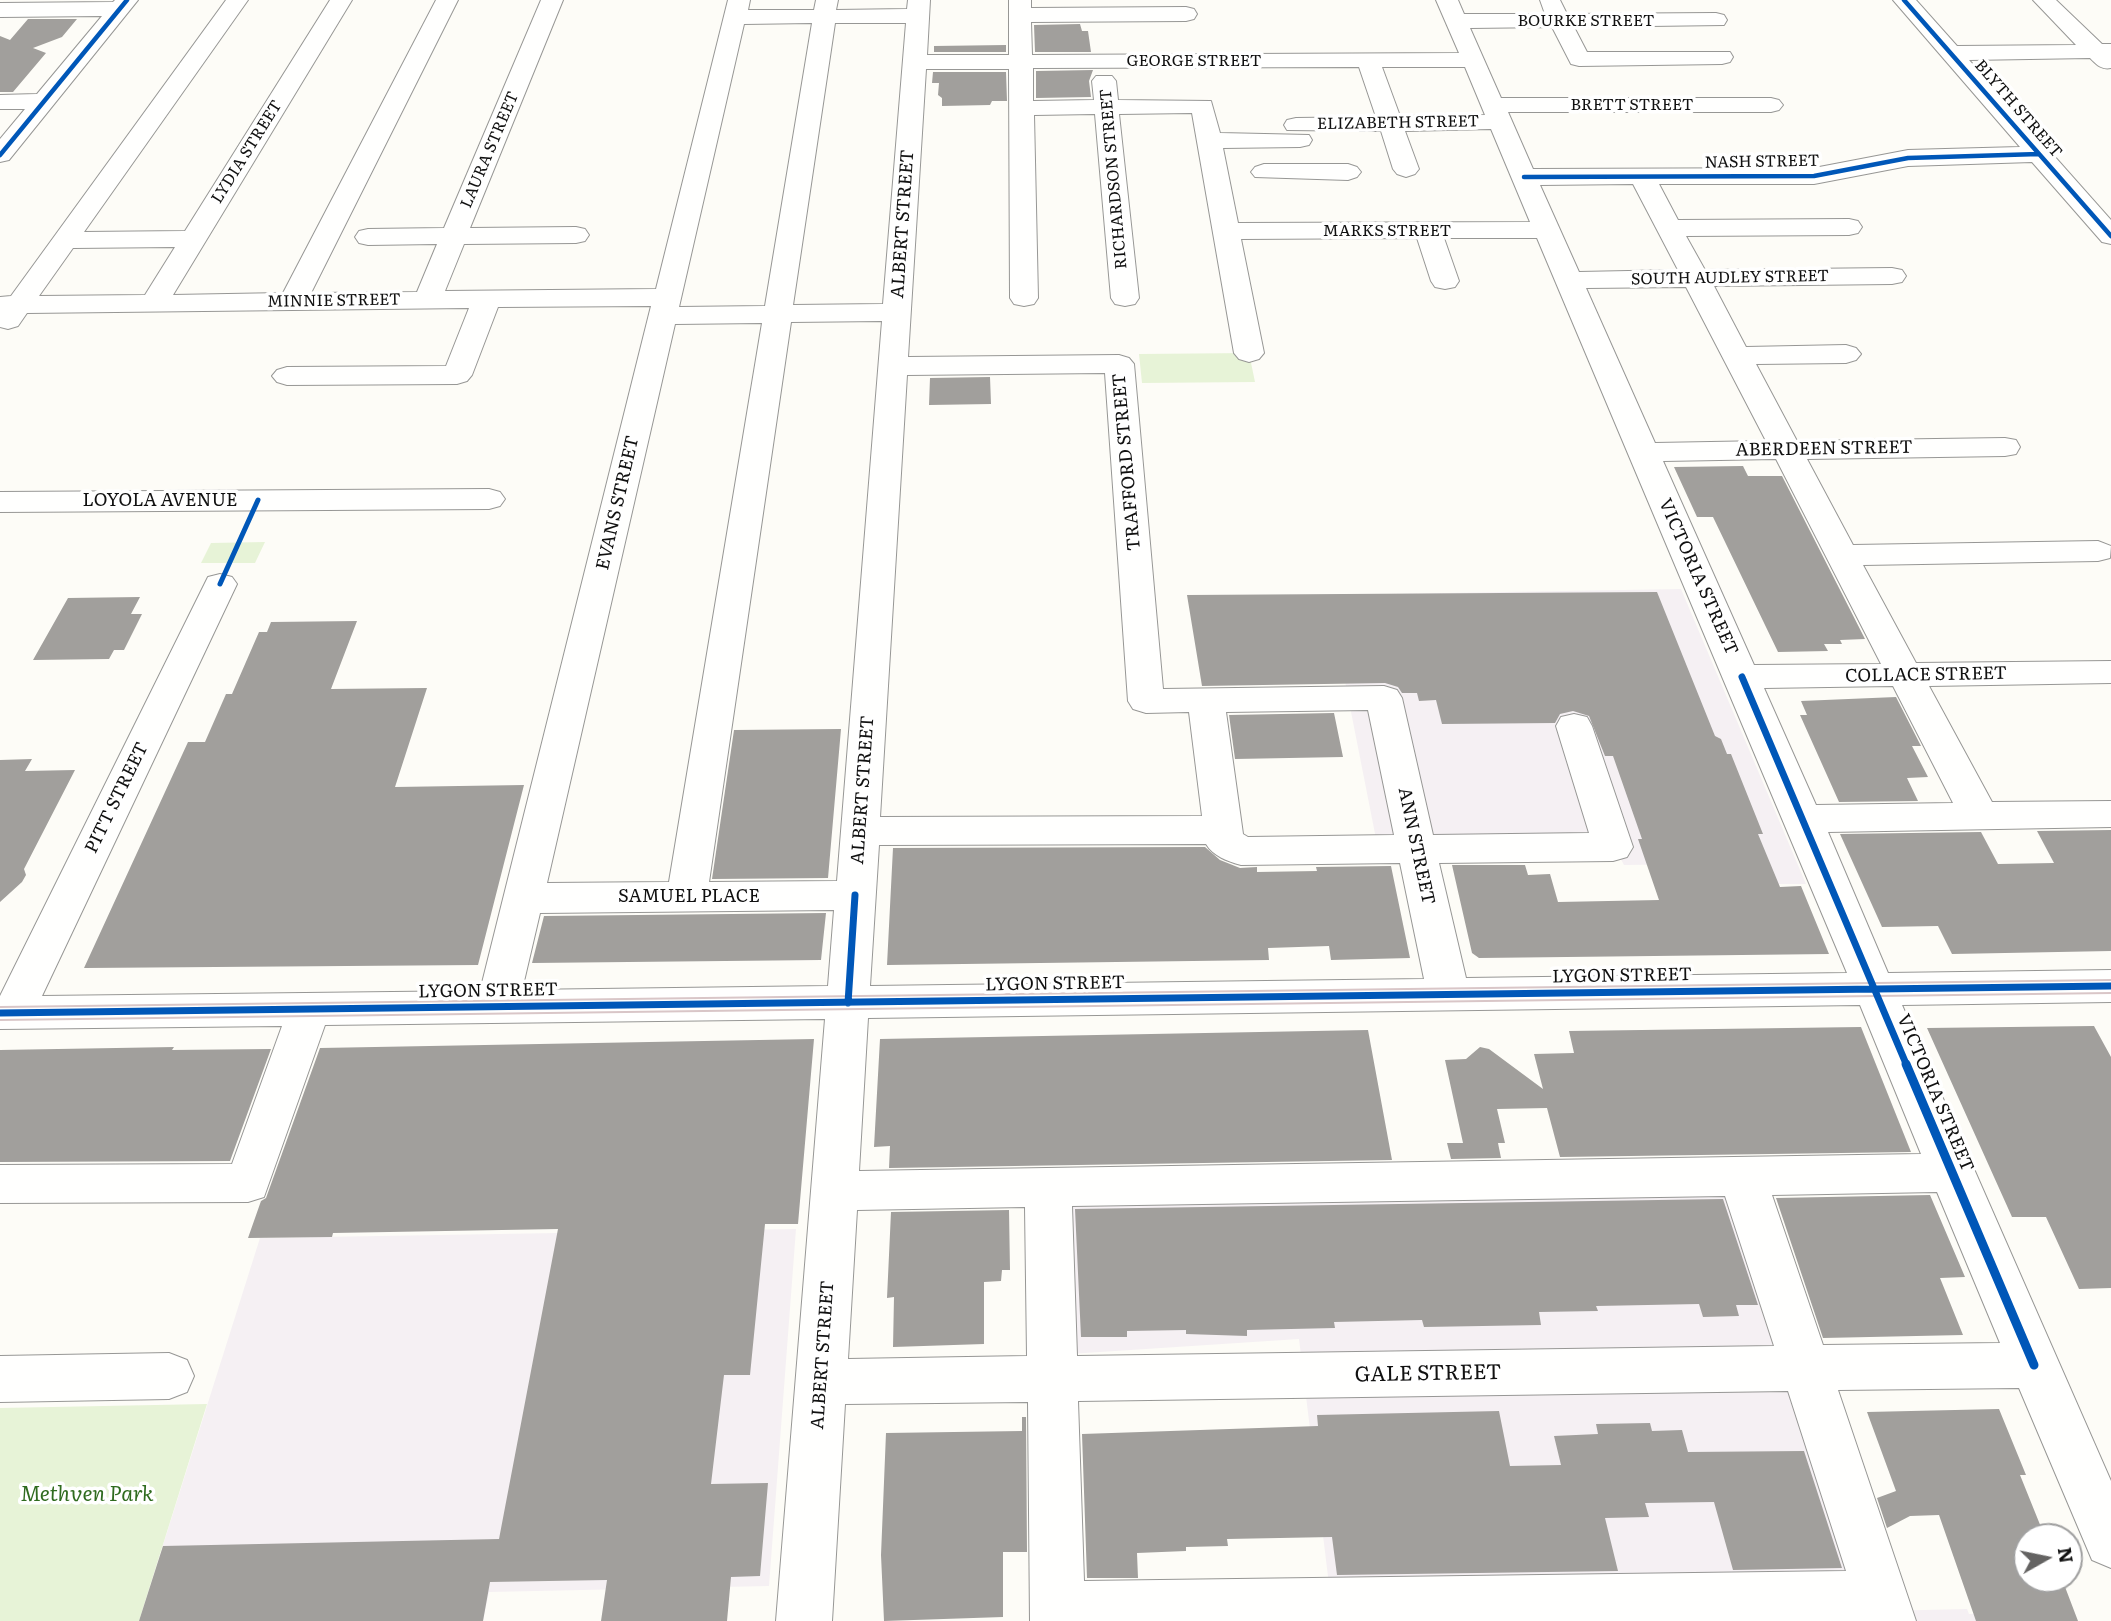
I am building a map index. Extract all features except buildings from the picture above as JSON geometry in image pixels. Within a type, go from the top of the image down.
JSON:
[{"type":"street","points":[[0,331],[10,305],[65,240],[237,0]]},
{"type":"street","name":"LYDIA STREET","points":[[154,303],[341,0]]},
{"type":"street","points":[[292,302],[447,0]]},
{"type":"street","name":"LAURA STREET","points":[[427,300],[552,0]]},
{"type":"street","points":[[1549,0],[1579,59],[1722,57]]},
{"type":"street","name":"BLYTH STREET","points":[[1904,0],[2111,236]]},
{"type":"street","points":[[2044,0],[2106,56]]},
{"type":"street","points":[[7,10],[123,5]]},
{"type":"street","points":[[0,155],[123,5]]},
{"type":"street","points":[[687,897],[825,8]]},
{"type":"street","points":[[737,9],[918,8]]},
{"type":"street","name":"ALBERT STREET","points":[[804,1621],[918,8]]},
{"type":"street","points":[[1024,298],[1020,8],[1186,14]]},
{"type":"street","name":"EVANS STREET","points":[[496,1006],[737,9]]},
{"type":"street","name":"BOURKE STREET","points":[[1452,11],[1560,21],[1716,20]]},
{"type":"street","name":"VICTORIA STREET","points":[[1452,11],[1742,677],[1951,1173],[2111,1542]]},
{"type":"street","points":[[1950,53],[2106,56]]},
{"type":"street","points":[[1368,60],[1406,169]]},
{"type":"street","name":"GEORGE STREET","points":[[915,62],[1473,60]]},
{"type":"street","name":"RICHARDSON STREET","points":[[1102,61],[1125,298]]},
{"type":"street","points":[[0,102],[43,102]]},
{"type":"street","name":"BRETT STREET","points":[[1496,114],[1771,105]]},
{"type":"street","points":[[1021,108],[1203,106],[1249,353]]},
{"type":"street","name":"ELIZABETH STREET","points":[[1308,172],[1296,126],[1391,124],[1496,114]]},
{"type":"street","points":[[1209,141],[1296,126]]},
{"type":"street","name":"NASH STREET","points":[[1524,177],[1814,176],[1916,157],[2039,154]]},
{"type":"street","points":[[1264,172],[1348,172]]},
{"type":"street","points":[[1642,177],[1980,817]]},
{"type":"street","points":[[2068,187],[2103,187]]},
{"type":"street","points":[[1668,228],[1849,227]]},
{"type":"street","points":[[1428,230],[1445,281]]},
{"type":"street","name":"MARKS STREET","points":[[1226,231],[1547,230]]},
{"type":"street","points":[[368,237],[576,235]]},
{"type":"street","points":[[65,240],[194,239]]},
{"type":"street","name":"SOUTH AUDLEY STREET","points":[[1568,280],[1892,276]]},
{"type":"street","points":[[287,376],[457,375],[486,299]]},
{"type":"street","name":"MINNIE STREET","points":[[10,305],[486,299],[778,314],[897,312]]},
{"type":"street","points":[[1738,356],[1846,354]]},
{"type":"street","name":"TRAFFORD STREET","points":[[893,366],[1119,364],[1146,701],[1206,701]]},
{"type":"street","name":"ABERDEEN STREET","points":[[1644,452],[2005,447]]},
{"type":"street","name":"LOYOLA AVENUE","points":[[0,502],[489,499]]},
{"type":"street","points":[[1840,555],[2098,551]]},
{"type":"street","name":"PITT STREET","points":[[7,1013],[220,584]]},
{"type":"street","name":"COLLACE STREET","points":[[1742,677],[2111,672]]},
{"type":"street","name":"ANN STREET","points":[[1206,701],[1384,698],[1448,994]]},
{"type":"street","points":[[1206,701],[1224,841],[1241,851],[1613,847],[1574,726]]},
{"type":"street","points":[[1803,819],[2111,814]]},
{"type":"street","points":[[860,831],[1222,830]]},
{"type":"street","name":"SAMUEL PLACE","points":[[523,898],[855,895]]},
{"type":"street","name":"LYGON STREET","points":[[7,1013],[2111,986]]},
{"type":"street","points":[[0,1184],[248,1183],[309,1009]]},
{"type":"street","points":[[834,1191],[1951,1173]]},
{"type":"street","points":[[1048,1187],[1058,1615],[1886,1610],[1742,1176]]},
{"type":"street","name":"GALE STREET","points":[[821,1382],[2035,1365]]},
{"type":"street","points":[[0,1379],[169,1376]]},
{"type":"shaded area","points":[[1681,589],[1806,884],[1722,884],[1714,864],[1624,865],[1617,852],[1379,854],[1328,595]]},
{"type":"shaded area","points":[[1738,1181],[1880,1611],[1967,1609],[1969,1614],[1999,1613],[2002,1621],[1725,1621],[1331,1601],[1299,1339],[1054,1355],[1051,1191]]},
{"type":"shaded area","points":[[796,1229],[769,1586],[489,1592],[483,1621],[139,1621],[260,1238]]},
{"type":"green space","points":[[1249,353],[1255,382],[1142,383],[1139,354]]},
{"type":"green space","points":[[265,542],[255,563],[201,563],[211,543]]},
{"type":"green space","name":"Methven Park","points":[[207,1404],[139,1621],[0,1621],[0,1408]]},
{"type":"tram line","points":[[0,1007],[2111,980]]},
{"type":"tram line","points":[[0,1020],[2111,993]]},
{"type":"cycle path","points":[[0,155],[127,0]]},
{"type":"cycle path","points":[[1904,0],[2111,236]]},
{"type":"cycle path","points":[[1524,177],[1814,176],[1908,158],[2039,154]]},
{"type":"cycle path","points":[[220,584],[258,500]]},
{"type":"cycle path","points":[[1742,677],[2034,1365]]},
{"type":"cycle path","points":[[848,1003],[855,895]]},
{"type":"cycle path","points":[[0,1013],[2111,986]]}]
